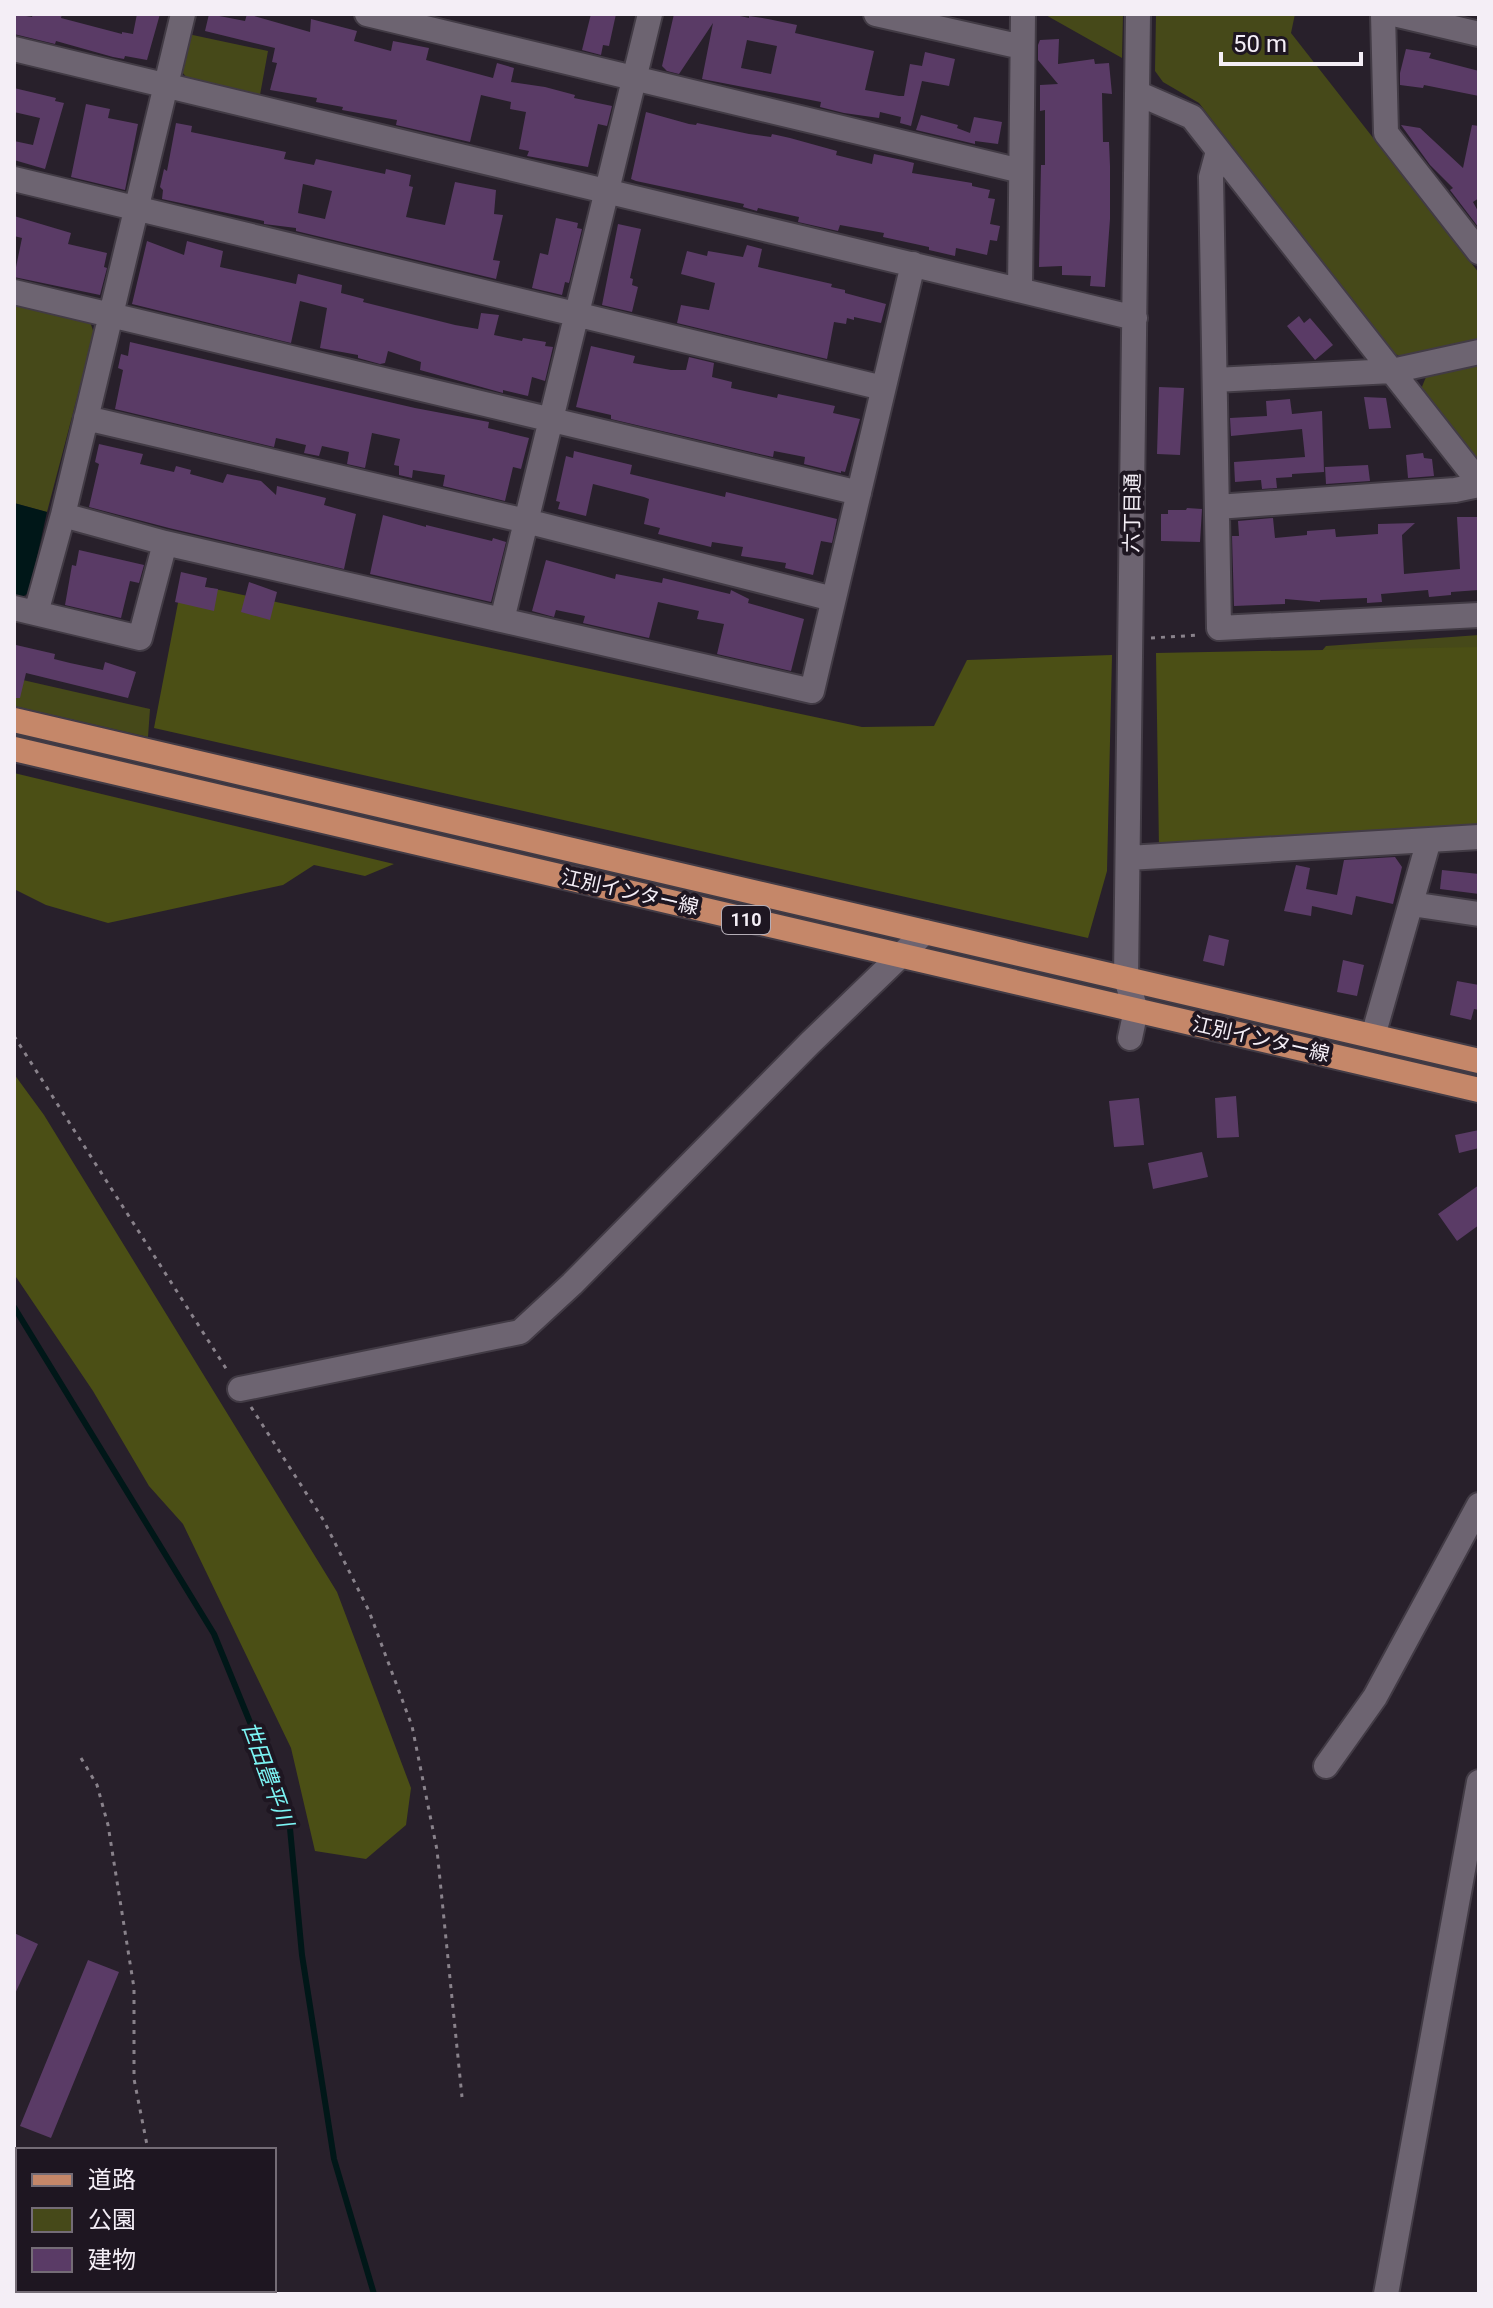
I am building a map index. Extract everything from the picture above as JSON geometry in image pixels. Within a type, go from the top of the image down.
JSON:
[{"type":"main road","name":"江別インター線","points":[[14,720],[1479,1061]]},
{"type":"main road","name":"江別インター線","points":[[14,749],[1479,1090]]},
{"type":"street","points":[[165,543],[140,638],[25,610],[63,515],[183,14]]},
{"type":"street","points":[[367,14],[1021,171]]},
{"type":"street","points":[[502,620],[650,14]]},
{"type":"street","points":[[876,14],[1022,47]]},
{"type":"street","points":[[1020,290],[1023,14]]},
{"type":"street","name":"六丁目通","points":[[1136,1010],[1126,979],[1138,14]]},
{"type":"street","points":[[1383,14],[1386,133],[1478,247]]},
{"type":"street","points":[[1394,14],[1479,34]]},
{"type":"street","points":[[14,49],[1135,318]]},
{"type":"street","points":[[1137,93],[1192,117],[1479,484],[1455,490],[1217,507]]},
{"type":"street","points":[[1218,151],[1211,177],[1219,628],[1479,615]]},
{"type":"street","points":[[14,179],[883,388]]},
{"type":"street","points":[[63,515],[165,543],[812,691],[913,264]]},
{"type":"street","points":[[14,292],[859,493]]},
{"type":"street","points":[[1215,380],[1392,371],[1479,352]]},
{"type":"street","points":[[86,418],[526,521],[833,599]]},
{"type":"street","points":[[1128,858],[1479,837]]},
{"type":"street","points":[[1373,1036],[1429,840]]},
{"type":"street","points":[[1411,904],[1479,914]]},
{"type":"street","points":[[240,1389],[520,1332],[925,932]]},
{"type":"street","points":[[1130,1038],[1136,1010]]},
{"type":"street","points":[[1326,1766],[1375,1697],[1479,1505]]},
{"type":"street","points":[[1386,2294],[1479,1782]]},
{"type":"path","points":[[1156,638],[1197,635]]},
{"type":"path","points":[[14,1036],[324,1521],[369,1611],[412,1726],[437,1850],[462,2097]]},
{"type":"path","points":[[81,1758],[97,1785],[108,1825],[134,1988],[134,2079],[148,2148]]},
{"type":"green space","points":[[1044,14],[1123,14],[1122,58]]},
{"type":"green space","points":[[1156,14],[1295,14],[1291,33],[1479,273],[1479,341],[1404,357],[1391,353],[1199,103],[1163,82],[1155,71]]},
{"type":"green space","points":[[188,34],[268,51],[260,95],[188,79],[182,72]]},
{"type":"green space","points":[[14,304],[90,322],[94,333],[47,512],[14,503]]},
{"type":"green space","points":[[1479,364],[1479,460],[1421,389],[1426,377]]},
{"type":"green space","points":[[182,582],[862,727],[934,726],[967,660],[1112,655],[1107,871],[1088,938],[154,728]]},
{"type":"green space","points":[[1479,635],[1479,683],[1297,680],[1326,646]]},
{"type":"green space","points":[[1479,647],[1479,827],[1159,848],[1156,653]]},
{"type":"green space","points":[[14,678],[150,709],[148,737],[14,706]]},
{"type":"green space","points":[[14,773],[394,864],[365,876],[314,865],[283,885],[108,923],[46,905],[14,889]]},
{"type":"green space","points":[[14,1074],[44,1115],[337,1592],[411,1788],[406,1825],[366,1859],[315,1851],[291,1748],[183,1524],[149,1486],[93,1391],[14,1274]]},
{"type":"shaded area","points":[[14,503],[47,512],[29,593],[18,599],[14,598]]},
{"type":"building","points":[[14,14],[32,17],[33,14],[62,14],[61,18],[133,34],[137,14],[160,14],[147,60],[113,57],[56,41],[55,44],[14,34]]},
{"type":"building","points":[[209,14],[245,21],[247,14],[310,32],[311,19],[357,31],[354,41],[391,51],[393,41],[429,48],[426,60],[493,78],[497,63],[514,68],[511,82],[545,87],[575,95],[574,98],[612,106],[607,126],[598,124],[588,167],[527,156],[529,151],[519,149],[526,112],[510,109],[511,102],[481,95],[470,142],[396,125],[397,120],[342,110],[343,107],[316,102],[317,98],[270,90],[277,63],[272,62],[275,48],[205,31]]},
{"type":"building","points":[[591,14],[616,14],[609,46],[603,45],[601,55],[582,50]]},
{"type":"building","points":[[674,14],[731,14],[768,19],[797,25],[795,33],[874,51],[865,90],[899,96],[904,96],[910,64],[922,66],[925,52],[955,59],[949,86],[922,81],[911,126],[900,123],[901,117],[880,112],[879,118],[844,113],[820,107],[821,102],[702,79],[713,23],[679,74],[662,66]],"holes":[[[747,40],[777,46],[771,74],[741,68]]]},
{"type":"building","points":[[1059,39],[1058,64],[1094,59],[1095,64],[1109,63],[1112,94],[1102,93],[1103,142],[1109,142],[1110,166],[1105,287],[1090,286],[1091,276],[1062,275],[1062,266],[1039,267],[1041,165],[1045,165],[1045,110],[1040,111],[1040,85],[1058,84],[1038,60],[1038,45],[1040,40]]},
{"type":"building","points":[[1406,49],[1431,53],[1429,58],[1479,71],[1479,96],[1424,85],[1423,88],[1400,85]]},
{"type":"building","points":[[14,88],[56,98],[55,101],[64,103],[45,169],[14,160],[14,141],[33,145],[40,118],[14,112]]},
{"type":"building","points":[[86,104],[110,109],[108,118],[138,124],[125,190],[71,177]]},
{"type":"building","points":[[646,112],[689,124],[790,138],[872,164],[874,154],[902,160],[914,163],[912,173],[972,183],[972,186],[990,190],[988,198],[995,199],[990,224],[1000,226],[997,241],[990,240],[987,255],[956,248],[955,256],[883,237],[884,233],[840,225],[838,231],[798,222],[799,217],[758,208],[757,211],[743,207],[744,204],[636,181],[631,179]]},
{"type":"building","points":[[921,115],[958,125],[957,128],[970,133],[974,117],[1002,122],[998,144],[975,141],[975,144],[916,130]]},
{"type":"building","points":[[176,123],[192,126],[191,132],[286,152],[284,159],[314,165],[316,159],[385,174],[386,169],[411,175],[409,186],[413,187],[406,217],[445,225],[455,182],[496,190],[494,214],[503,215],[493,260],[500,261],[496,279],[296,231],[296,228],[264,224],[264,221],[162,199],[163,190],[160,187],[164,169],[167,171]],"holes":[[[303,184],[332,191],[325,219],[298,213]]]},
{"type":"building","points":[[1401,125],[1420,128],[1463,168],[1472,125],[1479,126],[1479,198],[1473,202],[1479,213],[1479,228],[1450,190],[1453,188],[1430,165]]},
{"type":"building","points":[[14,216],[71,233],[68,244],[107,253],[104,267],[107,268],[100,295],[14,277],[22,238],[14,236]]},
{"type":"building","points":[[556,218],[578,223],[577,228],[582,229],[569,283],[565,282],[562,295],[532,288],[540,253],[548,255]]},
{"type":"building","points":[[618,224],[641,229],[630,278],[633,279],[632,285],[638,287],[632,312],[602,305]]},
{"type":"building","points":[[147,241],[184,255],[187,241],[223,251],[220,267],[296,284],[298,274],[342,285],[341,293],[364,299],[363,302],[455,325],[478,329],[481,313],[499,315],[494,335],[546,342],[545,346],[553,347],[545,381],[532,377],[528,396],[503,390],[503,393],[420,370],[421,362],[388,351],[385,363],[380,364],[358,358],[358,355],[320,348],[327,308],[300,301],[291,343],[132,304]]},
{"type":"building","points":[[747,245],[762,249],[758,267],[832,284],[831,287],[845,290],[845,293],[886,304],[881,323],[854,317],[854,320],[847,318],[846,324],[834,322],[827,359],[677,323],[681,305],[709,310],[715,283],[681,274],[687,251],[707,256],[708,251],[743,257]]},
{"type":"building","points":[[1299,316],[1304,323],[1310,318],[1333,345],[1315,360],[1287,326]]},
{"type":"building","points":[[130,342],[415,408],[489,422],[488,428],[529,438],[521,469],[513,467],[505,501],[443,486],[445,475],[413,470],[412,478],[399,475],[399,466],[394,465],[400,439],[372,433],[365,468],[347,464],[349,452],[322,446],[319,456],[304,453],[306,445],[276,438],[274,447],[115,409],[123,370],[118,368],[121,354],[128,356]]},
{"type":"building","points":[[591,346],[635,356],[633,363],[671,370],[686,370],[689,357],[714,363],[712,377],[732,382],[731,388],[835,406],[833,413],[860,419],[845,472],[804,464],[805,457],[774,451],[773,457],[611,419],[611,415],[576,407]]},
{"type":"building","points":[[1159,387],[1184,388],[1180,455],[1157,454]]},
{"type":"building","points":[[1364,397],[1386,398],[1391,428],[1369,429]]},
{"type":"building","points":[[1290,399],[1292,414],[1322,411],[1324,472],[1276,478],[1277,488],[1262,489],[1261,480],[1235,482],[1234,462],[1305,457],[1302,429],[1231,436],[1230,418],[1267,416],[1266,401]]},
{"type":"building","points":[[99,444],[143,454],[140,464],[174,472],[176,466],[191,470],[190,474],[223,483],[227,474],[261,481],[276,495],[277,486],[326,498],[324,505],[356,514],[344,569],[89,507],[99,464],[95,462]]},
{"type":"building","points":[[574,451],[632,465],[630,474],[725,497],[726,492],[837,519],[832,543],[821,541],[813,575],[785,568],[786,563],[741,556],[743,547],[712,542],[711,547],[658,534],[660,528],[644,524],[649,499],[644,497],[593,484],[586,516],[558,509],[560,502],[556,501],[566,456],[573,458]]},
{"type":"building","points":[[1423,453],[1424,458],[1432,459],[1434,476],[1408,478],[1406,455]]},
{"type":"building","points":[[1368,465],[1370,481],[1326,484],[1325,467]]},
{"type":"building","points":[[1187,508],[1202,509],[1200,542],[1161,541],[1161,514]]},
{"type":"building","points":[[383,515],[426,527],[506,542],[491,602],[370,574]]},
{"type":"building","points":[[1457,517],[1479,517],[1479,590],[1429,597],[1428,590],[1381,594],[1382,602],[1367,603],[1367,598],[1320,602],[1285,599],[1285,604],[1234,606],[1232,536],[1239,536],[1238,521],[1273,518],[1275,538],[1335,529],[1336,537],[1378,534],[1378,524],[1415,523],[1402,535],[1404,574],[1460,569]]},
{"type":"building","points":[[79,550],[144,565],[139,583],[130,581],[121,618],[65,605],[72,565],[76,566]]},
{"type":"building","points":[[546,560],[615,579],[616,574],[662,583],[663,578],[730,594],[731,590],[749,599],[748,603],[804,619],[791,671],[717,654],[724,624],[697,619],[699,611],[658,602],[649,638],[583,623],[585,616],[556,610],[554,617],[532,611]]},
{"type":"building","points":[[181,572],[207,578],[205,587],[218,589],[214,611],[175,602]]},
{"type":"building","points":[[249,582],[277,592],[270,620],[241,612]]},
{"type":"building","points":[[16,645],[55,654],[54,659],[70,663],[103,670],[105,662],[136,672],[128,698],[26,673],[20,698],[14,698]]},
{"type":"building","points":[[1395,857],[1402,867],[1393,904],[1356,896],[1352,915],[1312,906],[1311,916],[1284,911],[1296,865],[1310,868],[1306,889],[1337,895],[1344,860]]},
{"type":"building","points":[[1442,870],[1479,874],[1479,894],[1440,889]]},
{"type":"building","points":[[1209,935],[1229,940],[1224,966],[1203,961]]},
{"type":"building","points":[[1343,960],[1364,965],[1357,996],[1337,992]]},
{"type":"building","points":[[1457,981],[1479,985],[1479,1010],[1474,1009],[1471,1020],[1450,1015]]},
{"type":"building","points":[[1236,1096],[1239,1137],[1217,1138],[1215,1098]]},
{"type":"building","points":[[1139,1098],[1144,1145],[1114,1147],[1109,1101]]},
{"type":"building","points":[[1479,1130],[1479,1148],[1459,1153],[1455,1135]]},
{"type":"building","points":[[1202,1152],[1208,1177],[1153,1189],[1148,1163]]},
{"type":"building","points":[[1479,1185],[1479,1225],[1457,1241],[1438,1214]]},
{"type":"building","points":[[14,1933],[38,1944],[14,1996]]},
{"type":"building","points":[[88,1960],[119,1972],[51,2138],[20,2126]]},
{"type":"waterway","name":"世田豊平川","points":[[14,1307],[214,1634],[289,1818],[302,1955],[334,2159],[374,2294]]}]
